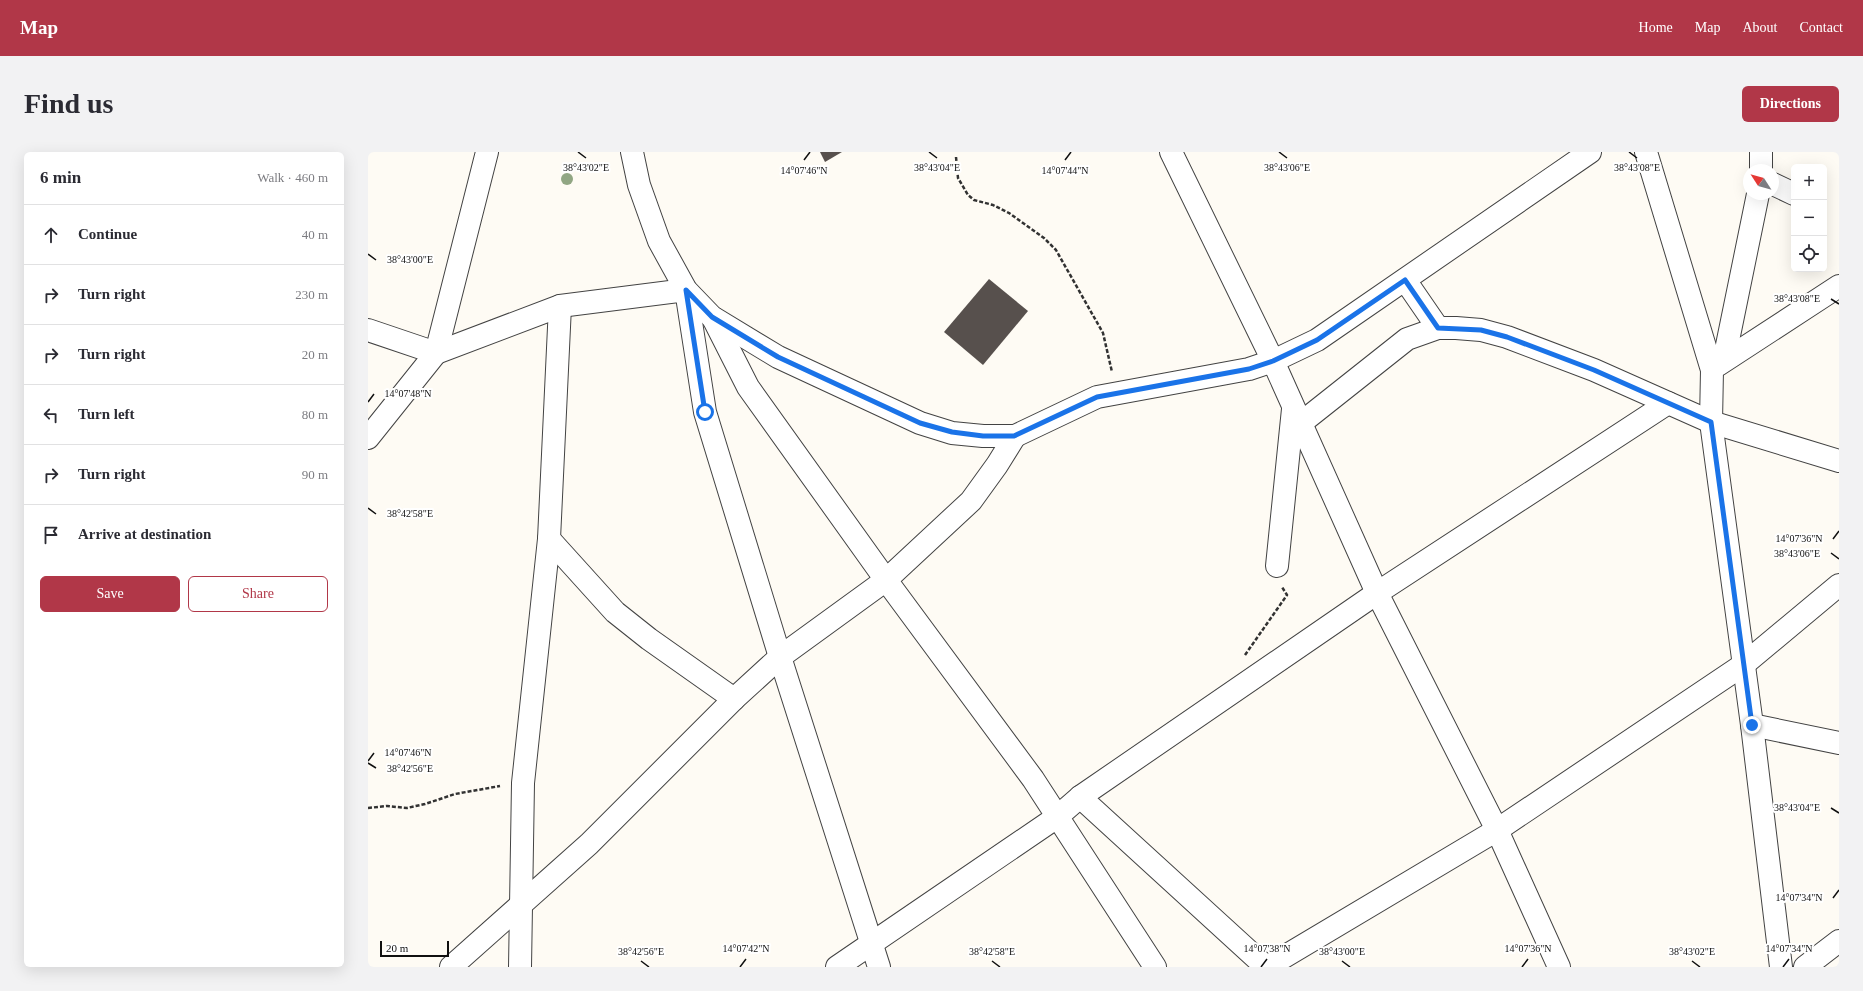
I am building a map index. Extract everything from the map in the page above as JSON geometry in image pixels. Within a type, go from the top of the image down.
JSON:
[{"type":"street","points":[[368,438],[436,353],[487,152]]},
{"type":"street","points":[[632,152],[640,185],[659,241],[686,290],[712,317],[778,357],[920,423],[952,432],[983,436],[1014,436],[1097,397],[1249,369],[1273,361],[1317,340],[1590,152]]},
{"type":"street","points":[[1171,152],[1273,361],[1377,593],[1498,830],[1559,967]]},
{"type":"street","points":[[1646,152],[1718,365]]},
{"type":"street","points":[[1761,152],[1761,164]]},
{"type":"street","points":[[1779,187],[1791,193]]},
{"type":"street","points":[[1757,200],[1718,365],[1711,422],[1752,725],[1780,967]]},
{"type":"street","points":[[1405,280],[1438,328]]},
{"type":"street","points":[[1718,365],[1839,286]]},
{"type":"street","points":[[368,330],[436,353],[560,306],[686,290]]},
{"type":"street","points":[[686,290],[705,412],[780,657],[879,967]]},
{"type":"street","points":[[520,967],[523,783],[549,539],[560,306]]},
{"type":"street","points":[[712,317],[748,387],[886,580],[1033,779],[1155,967]]},
{"type":"street","points":[[1277,566],[1297,415],[1408,340],[1438,328],[1481,330],[1507,337],[1594,370],[1711,422],[1839,461]]},
{"type":"street","points":[[836,967],[1057,817],[1080,797],[1377,593],[1668,403]]},
{"type":"street","points":[[451,967],[590,844],[734,699],[780,657],[886,580],[971,501],[997,465],[1014,436]]},
{"type":"street","points":[[549,539],[614,612],[649,639],[734,699]]},
{"type":"street","points":[[1080,797],[1267,967],[1498,830],[1743,665],[1839,585]]},
{"type":"street","points":[[1752,725],[1839,743]]},
{"type":"street","points":[[1805,967],[1839,941]]},
{"type":"path","points":[[956,157],[958,178],[968,195],[974,200],[993,205],[1009,213],[1044,238],[1056,250],[1103,333],[1116,394]]},
{"type":"path","points":[[1255,678],[1243,657],[1287,595],[1278,579],[1277,566]]},
{"type":"path","points":[[368,808],[387,806],[407,808],[455,794],[523,783]]},
{"type":"building","points":[[820,152],[842,152],[825,162]]},
{"type":"building","points":[[989,279],[1028,311],[983,365],[944,332]]},
{"type":"route","points":[[705,412],[686,290],[712,317],[778,357],[920,423],[952,432],[983,436],[1014,436],[1097,397],[1249,369],[1273,361],[1317,340],[1405,280],[1438,328],[1481,330],[1507,337],[1594,370],[1711,422],[1752,725]]}]
